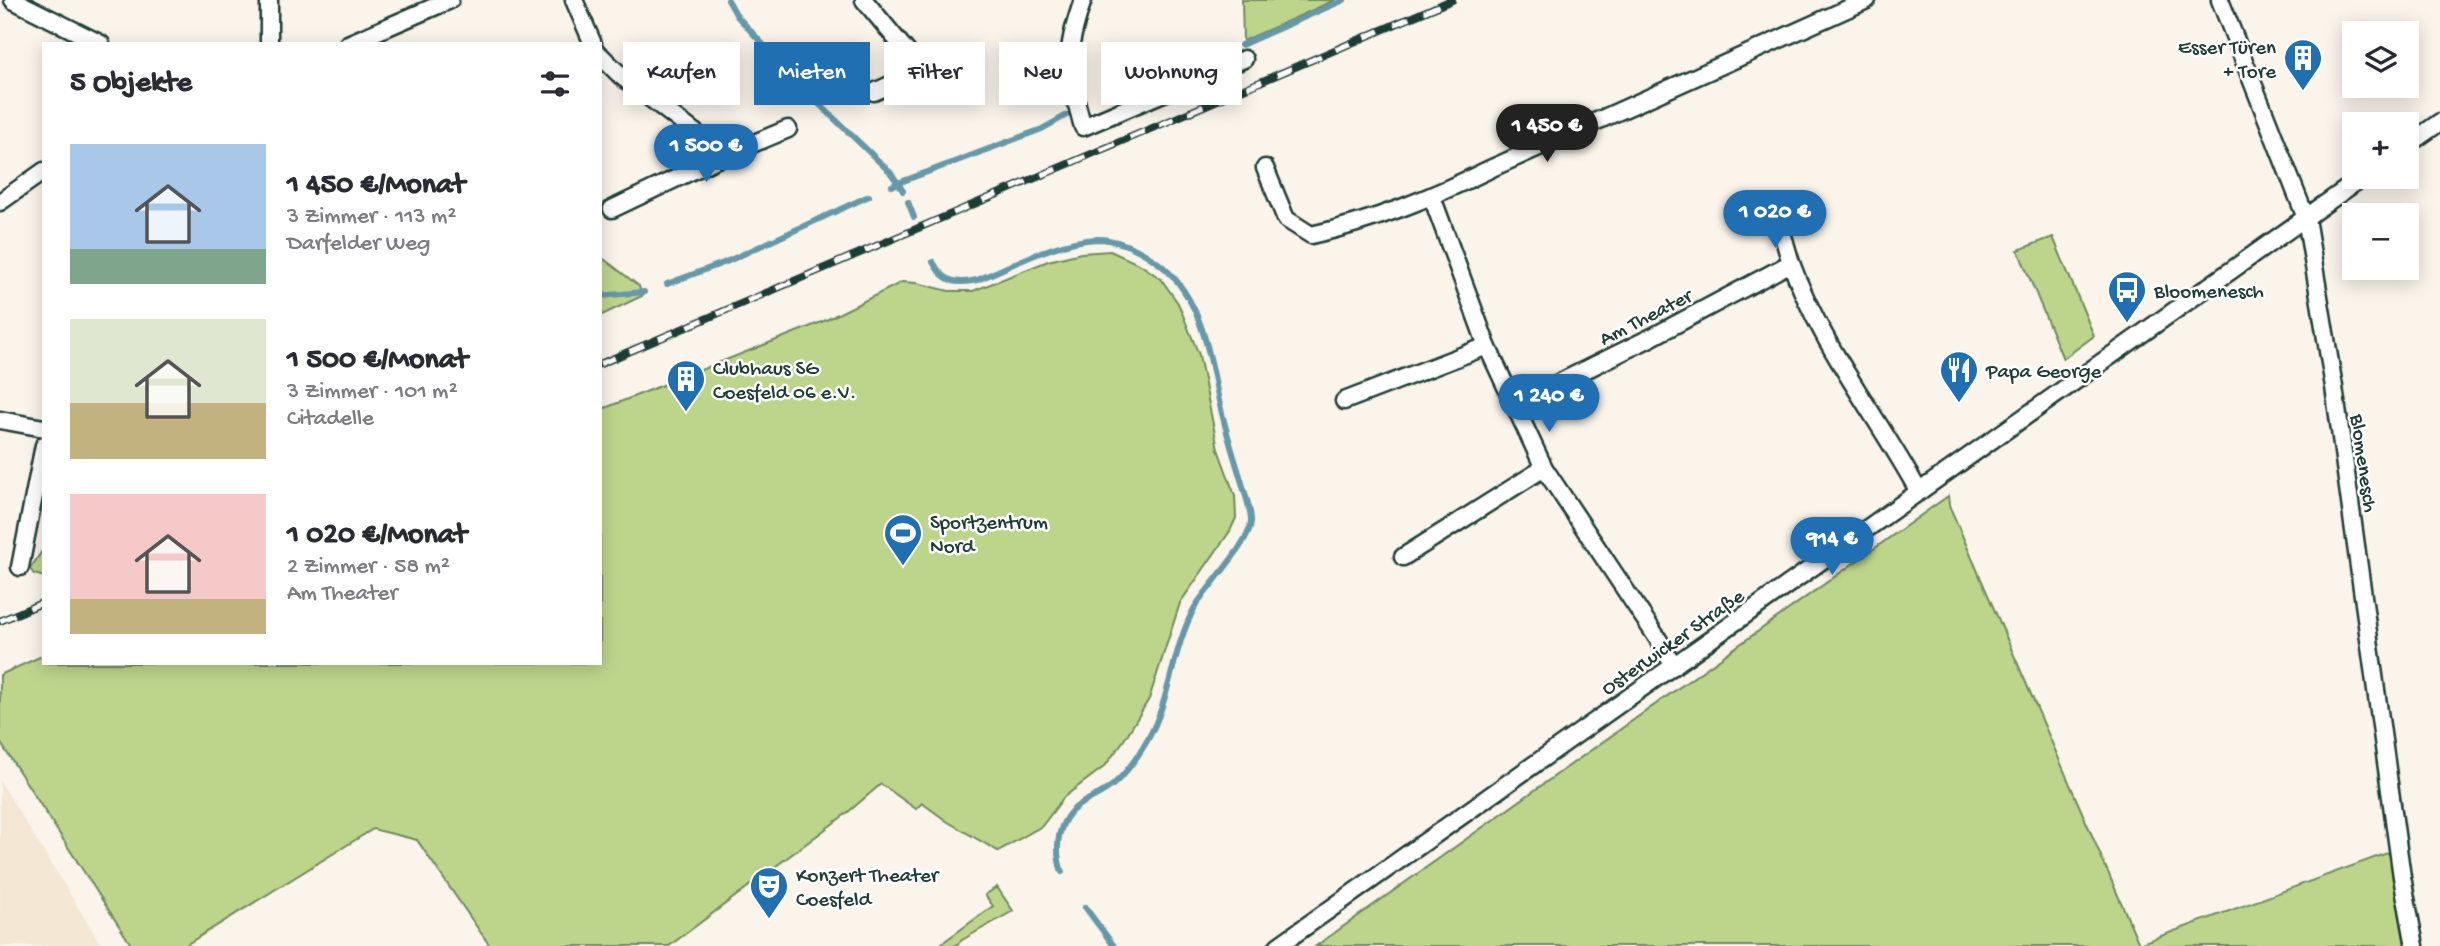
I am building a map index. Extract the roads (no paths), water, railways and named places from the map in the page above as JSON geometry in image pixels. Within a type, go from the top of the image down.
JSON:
[{"type":"street","points":[[13,0],[97,42]]},
{"type":"street","points":[[269,0],[269,42]]},
{"type":"street","points":[[358,42],[450,0]]},
{"type":"street","points":[[574,0],[592,42]]},
{"type":"street","points":[[864,0],[929,67],[874,92]]},
{"type":"street","points":[[1083,0],[1071,36],[1068,59],[1070,82],[1083,127],[1244,59]]},
{"type":"street","points":[[1265,168],[1286,219],[1311,235],[1355,225],[1432,197],[1867,0]]},
{"type":"street","name":"Blomenesch","points":[[2220,0],[2306,218],[2332,374],[2402,877],[2415,946]]},
{"type":"street","points":[[602,57],[621,76],[697,134],[721,156]]},
{"type":"street","points":[[2419,137],[2440,122]]},
{"type":"street","points":[[612,209],[721,156],[788,129]]},
{"type":"street","points":[[0,202],[42,172]]},
{"type":"street","name":"Osterwicker Straße","points":[[1278,946],[2347,189]]},
{"type":"street","points":[[1432,197],[1487,346],[1544,468],[1674,666]]},
{"type":"street","points":[[1775,209],[1804,298],[1836,357],[1919,492]]},
{"type":"street","name":"Am Theater","points":[[1516,404],[1652,337],[1791,262]]},
{"type":"street","points":[[1344,401],[1487,346]]},
{"type":"street","points":[[0,420],[42,428]]},
{"type":"street","points":[[20,567],[42,455]]},
{"type":"street","points":[[1403,557],[1544,468]]},
{"type":"waterway","points":[[728,0],[737,16],[770,52],[785,61],[817,102],[890,172],[898,183],[892,186]]},
{"type":"waterway","points":[[1242,45],[1344,0]]},
{"type":"waterway","points":[[903,191],[898,183],[1042,129],[1067,115]]},
{"type":"waterway","points":[[667,284],[726,262],[869,196]]},
{"type":"waterway","points":[[908,202],[914,217]]},
{"type":"waterway","points":[[933,262],[946,278],[957,282],[970,281],[1050,249],[1097,239],[1118,242],[1133,248],[1166,270],[1179,284],[1198,317],[1225,426],[1250,510],[1250,528],[1245,539],[1201,598],[1187,623],[1161,708],[1147,741],[1115,783],[1079,805],[1066,819],[1058,845],[1062,872]]},
{"type":"waterway","points":[[602,296],[644,292]]},
{"type":"waterway","points":[[1085,907],[1114,946]]},
{"type":"railway","points":[[602,363],[1452,0]]},
{"type":"railway","points":[[0,621],[42,603]]},
{"type":"place","name":"Esser Türen + Tore","points":[[2303,92]]},
{"type":"place","name":"Bloomenesch","points":[[2127,324]]},
{"type":"place","name":"Papa George","points":[[1959,404]]},
{"type":"place","name":"Clubhaus SG Coesfeld 06 e.V.","points":[[686,413]]},
{"type":"place","name":"Sportzentrum Nord","points":[[903,567]]},
{"type":"place","name":"Konzert Theater Coesfeld","points":[[769,920]]}]
